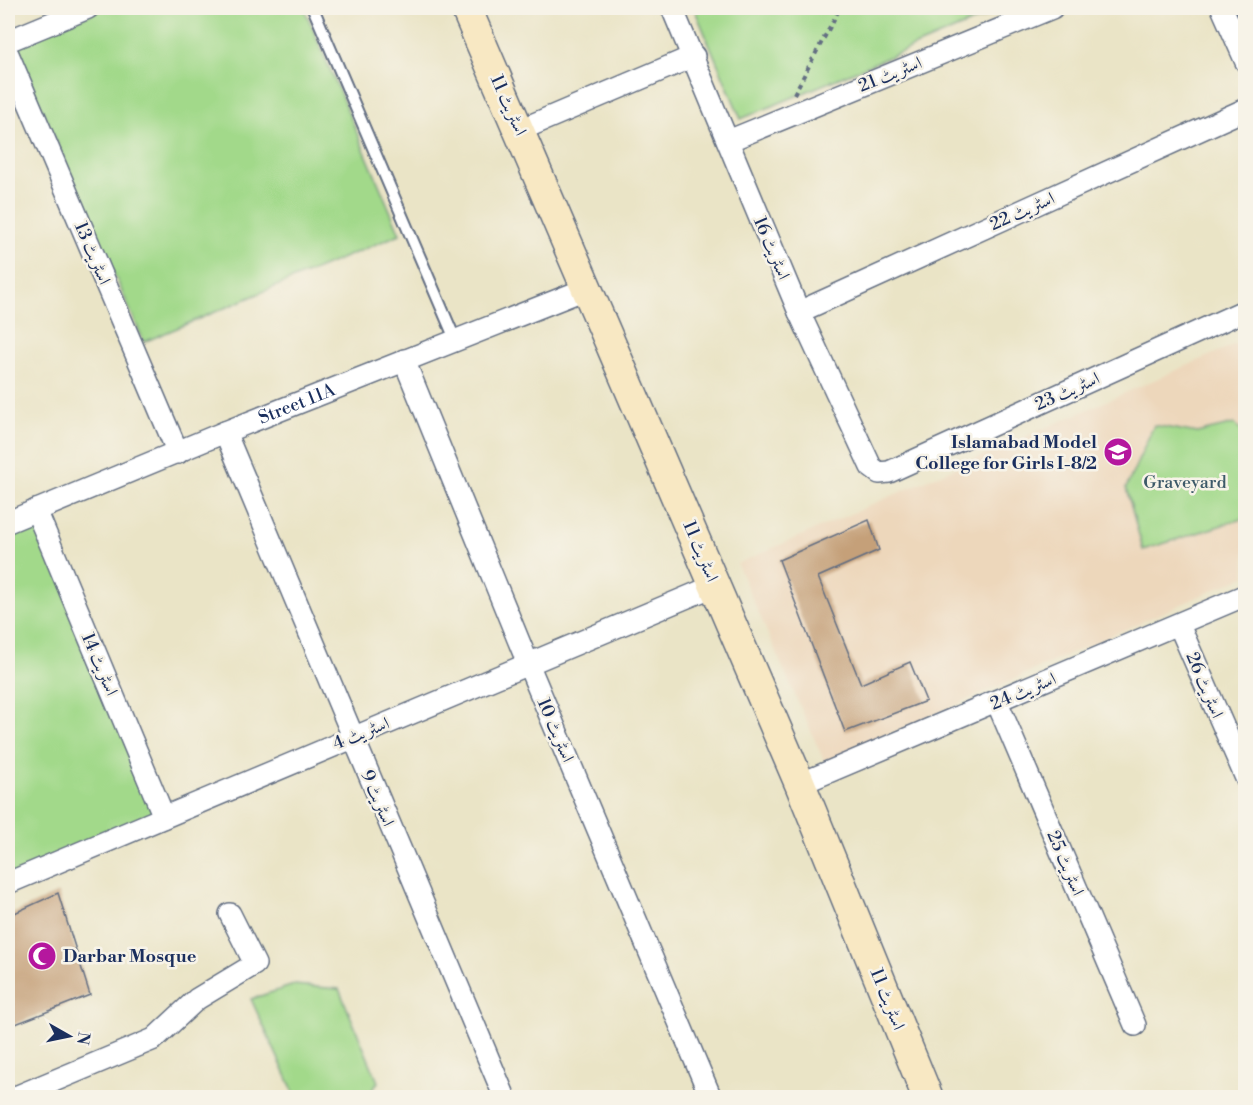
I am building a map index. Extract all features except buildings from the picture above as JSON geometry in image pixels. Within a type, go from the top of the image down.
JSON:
[{"type":"street","points":[[8,41],[88,8]]},
{"type":"street","name":"اسٹریٹ 11","points":[[466,8],[716,585],[928,1098]]},
{"type":"street","name":"اسٹریٹ 16","points":[[672,8],[799,312],[871,467],[879,472],[889,472]]},
{"type":"street","name":"اسٹریٹ 21","points":[[728,141],[1052,8]]},
{"type":"street","points":[[1222,8],[1245,62]]},
{"type":"street","name":"اسٹریٹ 13","points":[[8,54],[178,453]]},
{"type":"street","points":[[520,130],[693,56]]},
{"type":"street","name":"اسٹریٹ 22","points":[[799,312],[1245,109]]},
{"type":"street","name":"Street 11A","points":[[8,522],[455,339],[588,288]]},
{"type":"street","name":"اسٹریٹ 23","points":[[889,472],[1245,310]]},
{"type":"street","name":"اسٹریٹ 10","points":[[405,360],[529,666],[711,1098]]},
{"type":"street","name":"اسٹریٹ 9","points":[[225,432],[505,1098]]},
{"type":"street","name":"اسٹریٹ 14","points":[[36,510],[164,817]]},
{"type":"street","name":"اسٹریٹ 4","points":[[8,883],[352,737],[529,666],[716,585]]},
{"type":"street","name":"اسٹریٹ 24","points":[[800,784],[1179,625],[1245,595]]},
{"type":"street","name":"اسٹریٹ 26","points":[[1179,625],[1245,778]]},
{"type":"street","name":"اسٹریٹ 25","points":[[997,702],[1134,1025]]},
{"type":"street","points":[[13,1098],[154,1039],[197,999],[255,964],[231,914]]},
{"type":"lane","points":[[313,8],[455,339]]},
{"type":"path","points":[[780,120],[840,8]]},
{"type":"shaded area","name":"Islamabad Model College for Girls I-8/2","points":[[1245,340],[1245,576],[825,763],[737,564]]},
{"type":"green space","points":[[105,8],[304,8],[400,234],[144,342],[14,45]]},
{"type":"green space","points":[[694,8],[1006,8],[741,119]]},
{"type":"green space","name":"Graveyard","points":[[1234,424],[1245,433],[1245,518],[1143,550],[1126,488],[1154,425],[1197,433]]},
{"type":"green space","points":[[36,510],[164,817],[8,883],[8,523]]},
{"type":"green space","points":[[294,985],[339,989],[378,1082],[368,1097],[296,1097],[251,999]]},
{"type":"place","name":"Islamabad Model College for Girls I-8/2","points":[[1118,452]]},
{"type":"place","name":"Darbar Mosque","points":[[42,956]]}]
